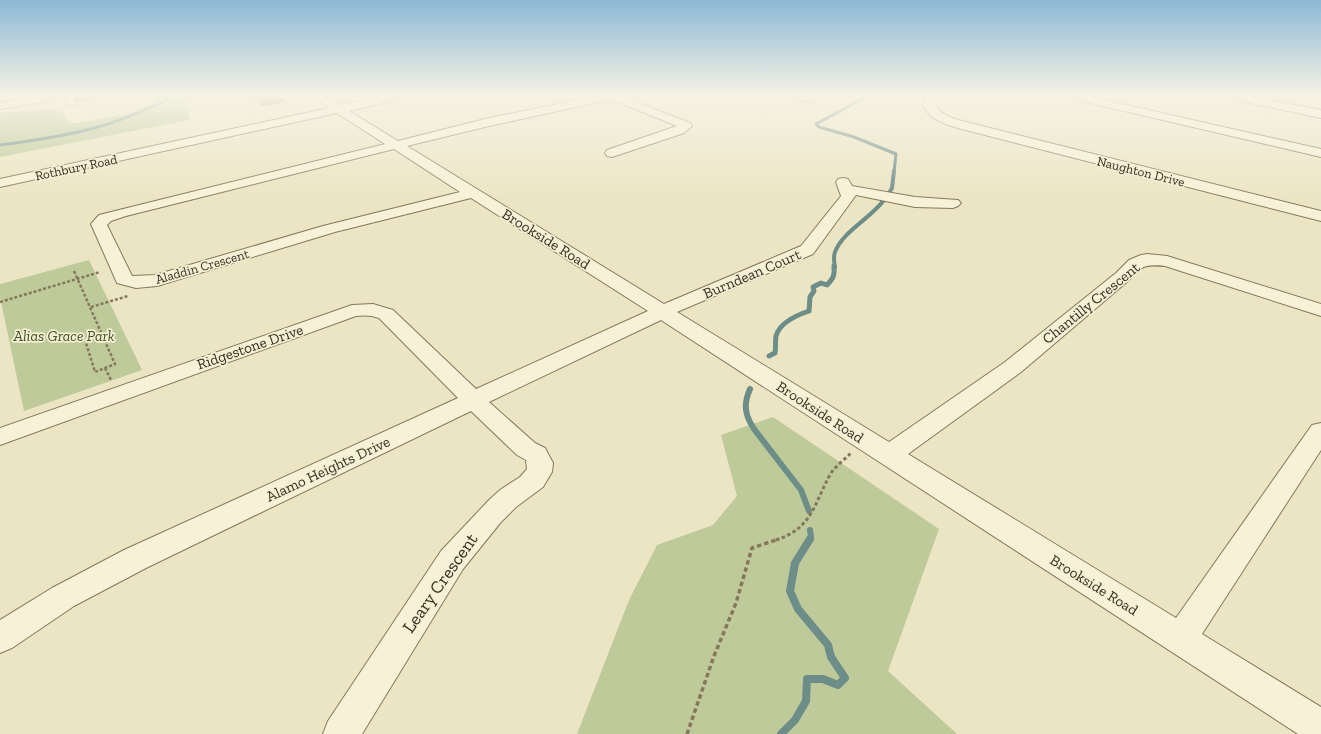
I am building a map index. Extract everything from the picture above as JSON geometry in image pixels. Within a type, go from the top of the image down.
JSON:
[{"type":"street","name":"Rothbury Road","points":[[0,183],[237,131]]},
{"type":"street","name":"Brookside Road","points":[[373,131],[663,312],[888,456],[1321,728]]},
{"type":"street","points":[[396,146],[453,131]]},
{"type":"street","points":[[612,153],[676,131]]},
{"type":"street","name":"Naughton Drive","points":[[987,131],[1321,216]]},
{"type":"street","points":[[1226,131],[1321,153]]},
{"type":"street","name":"Aladdin Crescent","points":[[396,146],[120,213],[105,218],[99,224],[124,279],[132,282],[145,282],[157,280],[329,229],[474,193]]},
{"type":"street","name":"Burndean Court","points":[[663,312],[807,250],[849,196],[844,186],[915,202],[953,203]]},
{"type":"street","name":"Chantilly Crescent","points":[[888,456],[1013,367],[1122,277],[1134,264],[1147,259],[1179,264],[1321,310]]},
{"type":"street","name":"Ridgestone Drive","points":[[0,437],[352,311],[363,309],[379,311],[386,314],[474,400]]},
{"type":"street","name":"Alamo Heights Drive","points":[[0,638],[63,597],[134,559],[663,312]]},
{"type":"street","name":"Leary Crescent","points":[[341,734],[452,560],[471,536],[507,499],[530,484],[539,472],[540,463],[536,454],[526,449],[474,400]]},
{"type":"street","points":[[1180,640],[1321,431]]},
{"type":"path","points":[[74,271],[116,364],[95,372],[86,343]]},
{"type":"path","points":[[0,302],[100,272]]},
{"type":"path","points":[[90,308],[130,295]]},
{"type":"path","points":[[105,368],[113,385]]},
{"type":"path","points":[[687,734],[714,656],[736,604],[752,548],[786,537],[807,521],[817,505],[832,472],[854,449]]},
{"type":"green space","points":[[0,131],[132,131],[0,157]]},
{"type":"green space","name":"Alias Grace Park","points":[[89,260],[142,370],[24,411],[0,297],[0,284]]},
{"type":"green space","points":[[773,417],[939,529],[888,671],[957,734],[577,734],[629,600],[657,545],[713,525],[737,496],[721,435]]},
{"type":"waterway","points":[[0,145],[57,137],[82,131]]},
{"type":"waterway","points":[[834,131],[854,137],[896,154],[894,172]]},
{"type":"waterway","points":[[889,193],[892,188],[894,171]]},
{"type":"waterway","points":[[835,267],[835,252],[844,238],[884,200]]},
{"type":"waterway","points":[[769,356],[775,353],[776,336],[778,331],[785,323],[794,317],[809,311],[810,297],[814,291],[813,287],[821,283],[827,285],[833,277],[834,266]]},
{"type":"waterway","points":[[750,389],[746,400],[746,410],[749,419],[754,429],[801,490],[809,511]]},
{"type":"waterway","points":[[809,540],[811,537],[810,530]]},
{"type":"waterway","points":[[781,734],[795,720],[806,701],[807,679],[823,679],[838,685],[845,678],[831,657],[828,645],[798,609],[790,591],[795,563],[810,539]]}]
